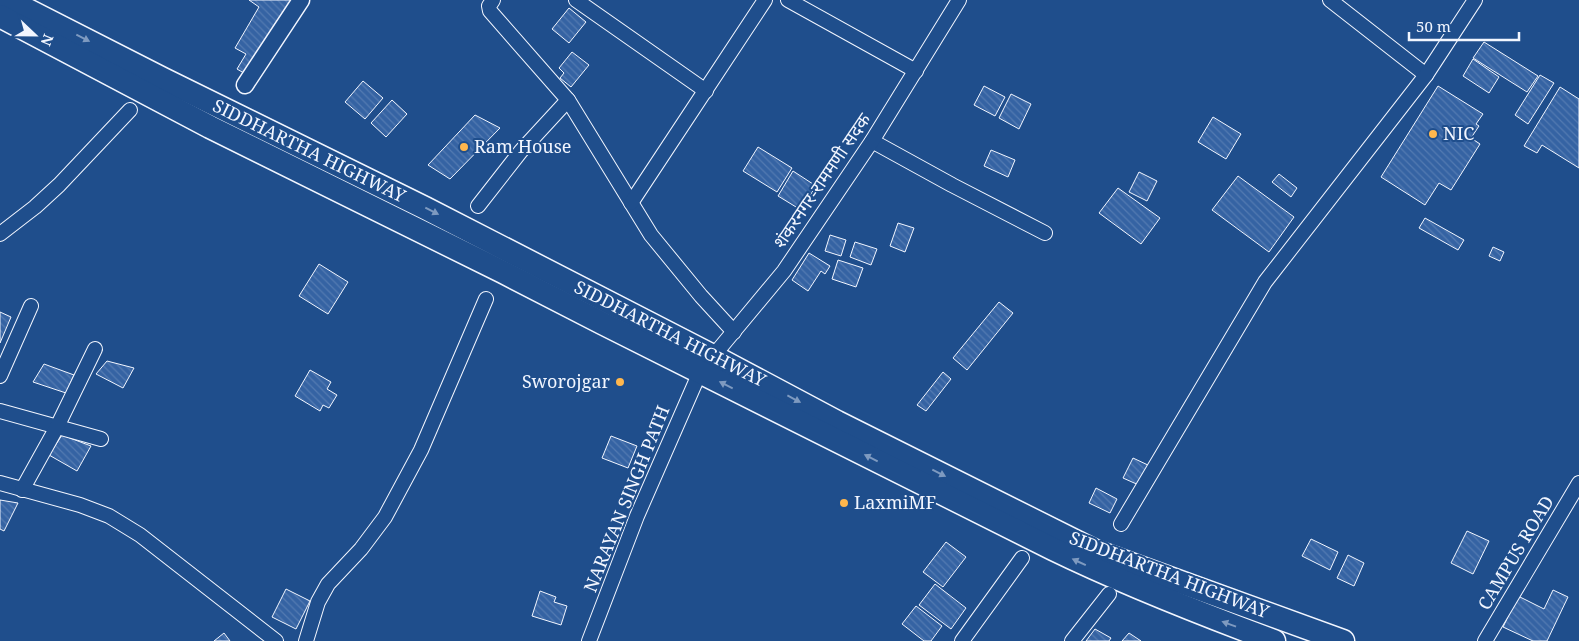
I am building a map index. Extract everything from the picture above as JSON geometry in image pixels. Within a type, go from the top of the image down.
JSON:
[{"type":"highway","name":"SIDDHARTHA HIGHWAY","points":[[8,0],[163,79],[425,208],[936,491],[1112,577],[1196,612],[1274,641]]},
{"type":"highway","name":"SIDDHARTHA HIGHWAY","points":[[0,16],[210,126],[503,272],[837,422],[1095,551],[1343,641]]},
{"type":"street","points":[[245,85],[301,0]]},
{"type":"street","points":[[493,0],[489,6],[490,11],[568,100],[651,235],[673,264],[734,332]]},
{"type":"street","points":[[576,0],[706,91]]},
{"type":"street","points":[[631,203],[765,0]]},
{"type":"street","points":[[788,0],[916,71]]},
{"type":"street","name":"शंकरनगर-राममणी सदक","points":[[706,364],[784,271],[872,141],[959,0]]},
{"type":"street","points":[[1330,0],[1426,76]]},
{"type":"street","points":[[1121,524],[1265,282],[1426,76],[1475,0]]},
{"type":"street","points":[[478,206],[521,151],[568,100]]},
{"type":"street","points":[[0,234],[35,207],[59,185],[130,110]]},
{"type":"street","points":[[872,141],[1045,233]]},
{"type":"street","points":[[306,641],[318,602],[328,584],[361,549],[385,516],[399,492],[421,450],[486,298]]},
{"type":"street","points":[[0,376],[31,306]]},
{"type":"street","points":[[22,490],[56,427],[94,349]]},
{"type":"street","name":"NARAYAN SINGH PATH","points":[[589,641],[637,516],[706,364]]},
{"type":"street","points":[[0,412],[101,439]]},
{"type":"street","points":[[0,483],[80,505],[109,516],[140,535],[276,641]]},
{"type":"street","name":"CAMPUS ROAD","points":[[1485,641],[1579,483]]},
{"type":"street","points":[[962,641],[1022,558]]},
{"type":"street","points":[[1072,641],[1109,594]]},
{"type":"building","points":[[249,0],[295,0],[249,76],[237,69],[246,54],[235,48],[259,7]]},
{"type":"building","points":[[569,8],[586,22],[569,43],[552,29]]},
{"type":"building","points":[[1484,42],[1538,76],[1527,92],[1473,58]]},
{"type":"building","points":[[572,52],[589,65],[571,87],[560,78],[564,73],[559,68]]},
{"type":"building","points":[[1473,59],[1499,77],[1489,93],[1463,76]]},
{"type":"building","points":[[1540,75],[1554,83],[1528,124],[1515,115]]},
{"type":"building","points":[[363,81],[383,98],[365,119],[345,102]]},
{"type":"building","points":[[984,86],[1005,97],[995,116],[974,105]]},
{"type":"building","points":[[1438,86],[1483,114],[1476,124],[1479,126],[1471,138],[1480,144],[1451,190],[1439,183],[1425,205],[1381,177]]},
{"type":"building","points":[[1560,87],[1579,99],[1579,168],[1542,145],[1537,153],[1524,146]]},
{"type":"building","points":[[1011,94],[1031,104],[1019,129],[999,118]]},
{"type":"building","points":[[392,100],[407,114],[386,137],[371,123]]},
{"type":"building","name":"Ram House","points":[[475,115],[500,128],[450,179],[428,165]]},
{"type":"building","points":[[1213,117],[1241,134],[1226,159],[1198,142]]},
{"type":"building","points":[[758,147],[792,168],[777,192],[743,171]]},
{"type":"building","points":[[991,150],[1015,160],[1008,177],[984,166]]},
{"type":"building","points":[[793,171],[816,186],[801,210],[778,196]]},
{"type":"building","points":[[1139,172],[1157,181],[1147,201],[1129,192]]},
{"type":"building","points":[[1279,174],[1297,188],[1291,197],[1272,182]]},
{"type":"building","points":[[1238,176],[1294,217],[1269,252],[1212,210]]},
{"type":"building","points":[[1118,188],[1160,218],[1141,244],[1099,213]]},
{"type":"building","points":[[1425,218],[1464,240],[1458,250],[1419,228]]},
{"type":"building","points":[[898,223],[914,228],[905,252],[890,246]]},
{"type":"building","points":[[830,235],[846,240],[841,256],[825,251]]},
{"type":"building","points":[[855,242],[877,249],[871,265],[850,257]]},
{"type":"building","points":[[1493,247],[1504,252],[1500,261],[1489,256]]},
{"type":"building","points":[[809,253],[830,266],[825,274],[821,271],[808,291],[792,280]]},
{"type":"building","points":[[838,260],[863,268],[856,287],[832,279]]},
{"type":"building","points":[[319,264],[348,282],[328,314],[299,296]]},
{"type":"building","points":[[999,302],[1013,313],[967,370],[953,358]]},
{"type":"building","points":[[0,312],[11,317],[0,343]]},
{"type":"building","points":[[107,361],[134,368],[123,388],[96,374]]},
{"type":"building","points":[[44,364],[74,375],[66,393],[33,382]]},
{"type":"building","points":[[310,370],[331,382],[327,389],[337,395],[329,408],[323,405],[320,411],[295,396]]},
{"type":"building","points":[[943,372],[951,379],[926,411],[917,405]]},
{"type":"building","points":[[62,435],[91,446],[77,471],[49,455]]},
{"type":"building","points":[[611,436],[637,446],[628,468],[602,458]]},
{"type":"building","points":[[1133,458],[1150,466],[1141,486],[1123,478]]},
{"type":"building","points":[[1096,488],[1117,499],[1110,513],[1089,503]]},
{"type":"building","points":[[0,500],[18,503],[4,531],[0,529]]},
{"type":"building","points":[[1467,531],[1489,541],[1473,574],[1451,563]]},
{"type":"building","points":[[1311,539],[1338,552],[1330,570],[1302,556]]},
{"type":"building","points":[[946,542],[966,557],[943,587],[923,572]]},
{"type":"building","points":[[1348,555],[1364,563],[1354,586],[1337,578]]},
{"type":"building","points":[[935,584],[966,608],[951,629],[919,605]]},
{"type":"building","points":[[286,589],[310,601],[296,629],[272,617]]},
{"type":"building","points":[[1553,590],[1568,597],[1547,641],[1533,641],[1503,627],[1518,596],[1544,609]]},
{"type":"building","points":[[540,591],[556,597],[554,602],[567,606],[561,625],[532,616]]},
{"type":"building","points":[[916,606],[942,626],[931,641],[924,641],[902,624]]},
{"type":"building","points":[[1095,629],[1111,638],[1109,641],[1086,641]]},
{"type":"building","points":[[224,633],[230,641],[214,641]]},
{"type":"building","points":[[1129,633],[1141,641],[1122,641]]},
{"type":"place","name":"NIC","points":[[1433,134]]},
{"type":"place","name":"Ram House","points":[[464,147]]},
{"type":"place","name":"Sworojgar","points":[[620,382]]},
{"type":"place","name":"LaxmiMF","points":[[844,503]]}]
